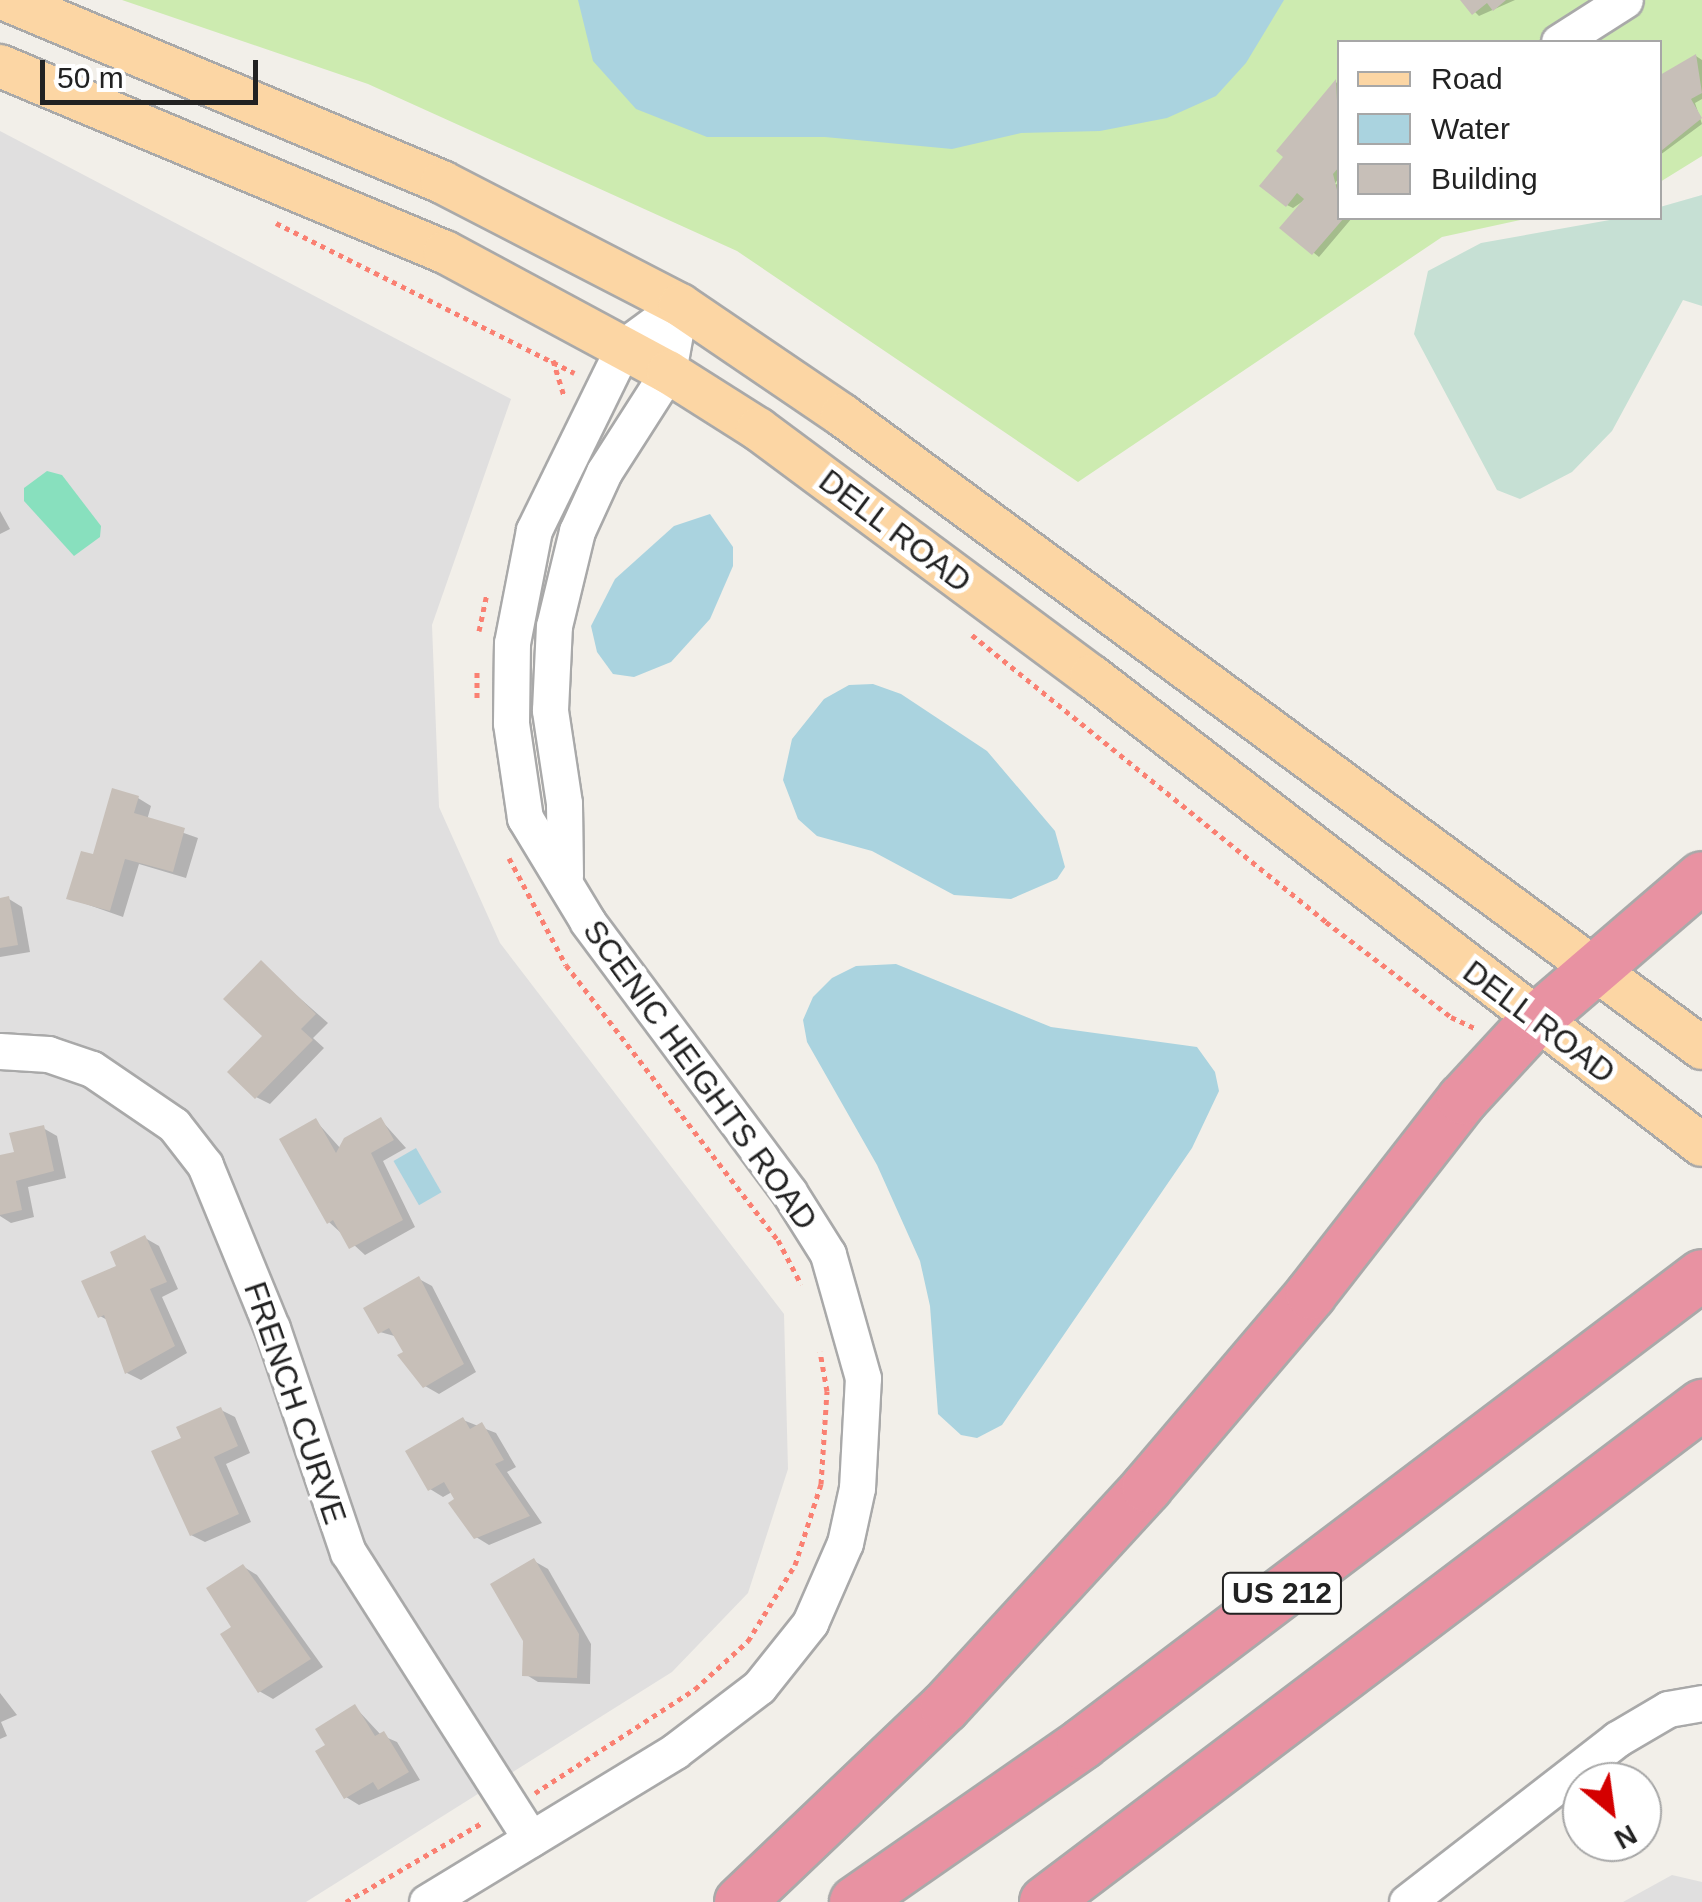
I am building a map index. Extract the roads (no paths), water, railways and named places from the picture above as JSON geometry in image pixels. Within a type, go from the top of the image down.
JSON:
[{"type":"highway","points":[[740,1902],[946,1707],[1147,1488],[1525,1032],[1597,974],[1702,877]]},
{"type":"highway","name":"US 212","points":[[855,1902],[1082,1744],[1702,1275]]},
{"type":"highway","name":"US 212","points":[[1045,1902],[1702,1405]]},
{"type":"highway","points":[[1090,1870],[1340,1714],[1702,1441]]},
{"type":"main road","name":"DELL ROAD","points":[[6,0],[442,182],[680,305],[842,415],[1702,1048]]},
{"type":"main road","name":"DELL ROAD","points":[[0,66],[398,230],[668,372],[758,429],[1092,676],[1525,1032],[1694,1138]]},
{"type":"street","points":[[1562,40],[1625,0]]},
{"type":"street","name":"SCENIC HEIGHTS ROAD","points":[[428,1902],[712,1726],[787,1653],[810,1623],[845,1544],[865,1420],[852,1323],[828,1254],[588,922],[565,876],[525,818],[511,723],[512,643],[534,530],[624,346],[680,305]]},
{"type":"street","name":"SCENIC HEIGHTS ROAD","points":[[565,876],[564,803],[550,710],[554,626],[577,531],[604,472],[668,372],[680,305]]},
{"type":"street","name":"FRENCH CURVE","points":[[0,1051],[48,1054],[92,1069],[174,1125],[205,1164],[272,1328],[348,1552],[531,1840]]},
{"type":"street","points":[[1406,1902],[1618,1739],[1668,1709],[1702,1703]]},
{"type":"water","points":[[578,0],[1284,0],[1246,63],[1216,96],[1167,118],[1100,131],[1021,133],[952,149],[825,137],[707,137],[636,109],[593,61]]},
{"type":"water","points":[[710,514],[733,547],[733,566],[710,619],[671,662],[634,677],[613,674],[597,652],[591,626],[615,579],[674,526]]},
{"type":"water","points":[[873,684],[901,694],[987,751],[1055,831],[1065,867],[1057,879],[1011,899],[954,895],[872,851],[817,836],[798,819],[783,780],[792,739],[824,699],[849,685]]},
{"type":"water","points":[[896,964],[1051,1027],[1197,1047],[1215,1072],[1219,1091],[1192,1148],[1002,1425],[977,1438],[961,1435],[938,1414],[930,1306],[920,1261],[877,1165],[807,1042],[803,1020],[813,997],[832,978],[856,966]]},
{"type":"water","points":[[416,1148],[442,1192],[419,1205],[393,1161]]}]
